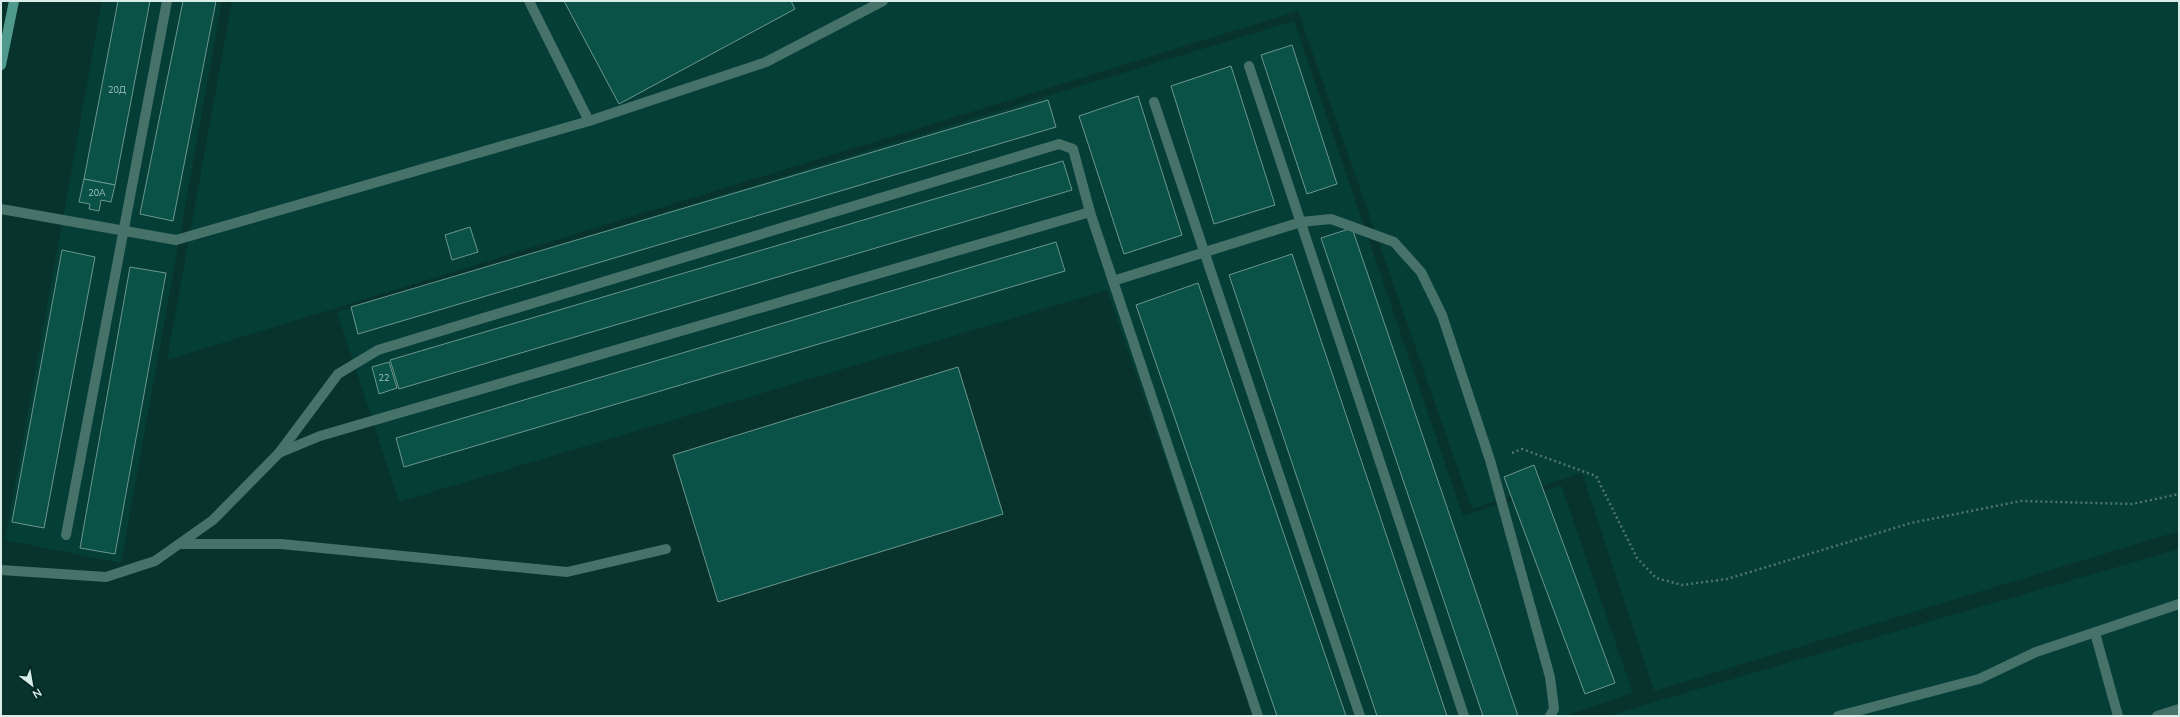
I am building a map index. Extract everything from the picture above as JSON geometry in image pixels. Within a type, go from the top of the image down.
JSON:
[{"type":"main road","points":[[1,64],[14,1]]},
{"type":"lane","points":[[66,535],[167,1]]},
{"type":"lane","points":[[529,1],[589,121]]},
{"type":"lane","points":[[1,209],[176,240],[589,121],[766,62],[883,1]]},
{"type":"lane","points":[[1249,66],[1464,716]]},
{"type":"lane","points":[[1154,102],[1360,716]]},
{"type":"lane","points":[[1,570],[106,577],[155,562],[213,520],[279,453],[338,374],[378,350],[1059,144],[1072,149],[1090,212],[1258,716]]},
{"type":"lane","points":[[279,453],[327,434],[1090,212]]},
{"type":"lane","points":[[1113,281],[1300,222],[1331,220],[1394,242],[1421,272],[1442,315],[1490,460],[1550,676],[1554,709],[1550,716]]},
{"type":"lane","points":[[180,544],[281,544],[567,572],[666,549]]},
{"type":"lane","points":[[1838,716],[1979,679],[2036,652],[2095,634],[2179,604]]},
{"type":"lane","points":[[2095,634],[2118,716]]},
{"type":"lane","points":[[2157,716],[2179,709]]},
{"type":"path","points":[[1490,460],[1522,449],[1596,476],[1637,558],[1656,578],[1682,585],[1727,579],[1911,523],[2021,501],[2132,504],[2179,494]]},
{"type":"shaded area","points":[[102,1],[222,1],[121,563],[5,540]]},
{"type":"shaded area","points":[[232,1],[2179,1],[2179,531],[1654,691],[1582,473],[1472,509],[1298,11],[167,360]]},
{"type":"shaded area","points":[[1294,21],[1463,516],[1561,485],[1633,693],[1564,716],[1253,716],[1107,290],[399,502],[337,312]]},
{"type":"shaded area","points":[[2179,549],[2179,716],[1608,716],[1647,704]]},
{"type":"building","points":[[118,1],[150,1],[115,185],[84,179]]},
{"type":"building","points":[[183,1],[216,1],[173,221],[140,214]]},
{"type":"building","points":[[564,1],[791,1],[795,9],[619,104]]},
{"type":"building","points":[[1292,45],[1337,184],[1307,194],[1261,55]]},
{"type":"building","points":[[1231,66],[1275,205],[1214,224],[1171,86]]},
{"type":"building","points":[[1138,96],[1182,235],[1124,254],[1079,116]]},
{"type":"building","points":[[1048,100],[1056,127],[358,334],[351,307]]},
{"type":"building","points":[[1063,161],[1072,190],[399,389],[390,360]]},
{"type":"building","points":[[84,179],[115,185],[111,202],[101,200],[99,211],[89,209],[90,204],[79,202]]},
{"type":"building","points":[[470,227],[478,252],[452,260],[445,235]]},
{"type":"building","points":[[1352,228],[1518,716],[1483,716],[1321,238]]},
{"type":"building","points":[[1056,242],[1065,271],[404,467],[396,438]]},
{"type":"building","points":[[62,250],[95,257],[44,528],[12,522]]},
{"type":"building","points":[[1292,254],[1447,716],[1377,716],[1229,275]]},
{"type":"building","points":[[130,267],[166,273],[115,554],[80,548]]},
{"type":"building","points":[[1198,283],[1346,716],[1277,716],[1136,305]]},
{"type":"building","points":[[389,362],[397,388],[379,394],[372,367]]},
{"type":"building","points":[[958,367],[1003,514],[718,602],[673,455]]},
{"type":"building","points":[[1534,465],[1615,683],[1585,694],[1504,477]]}]
